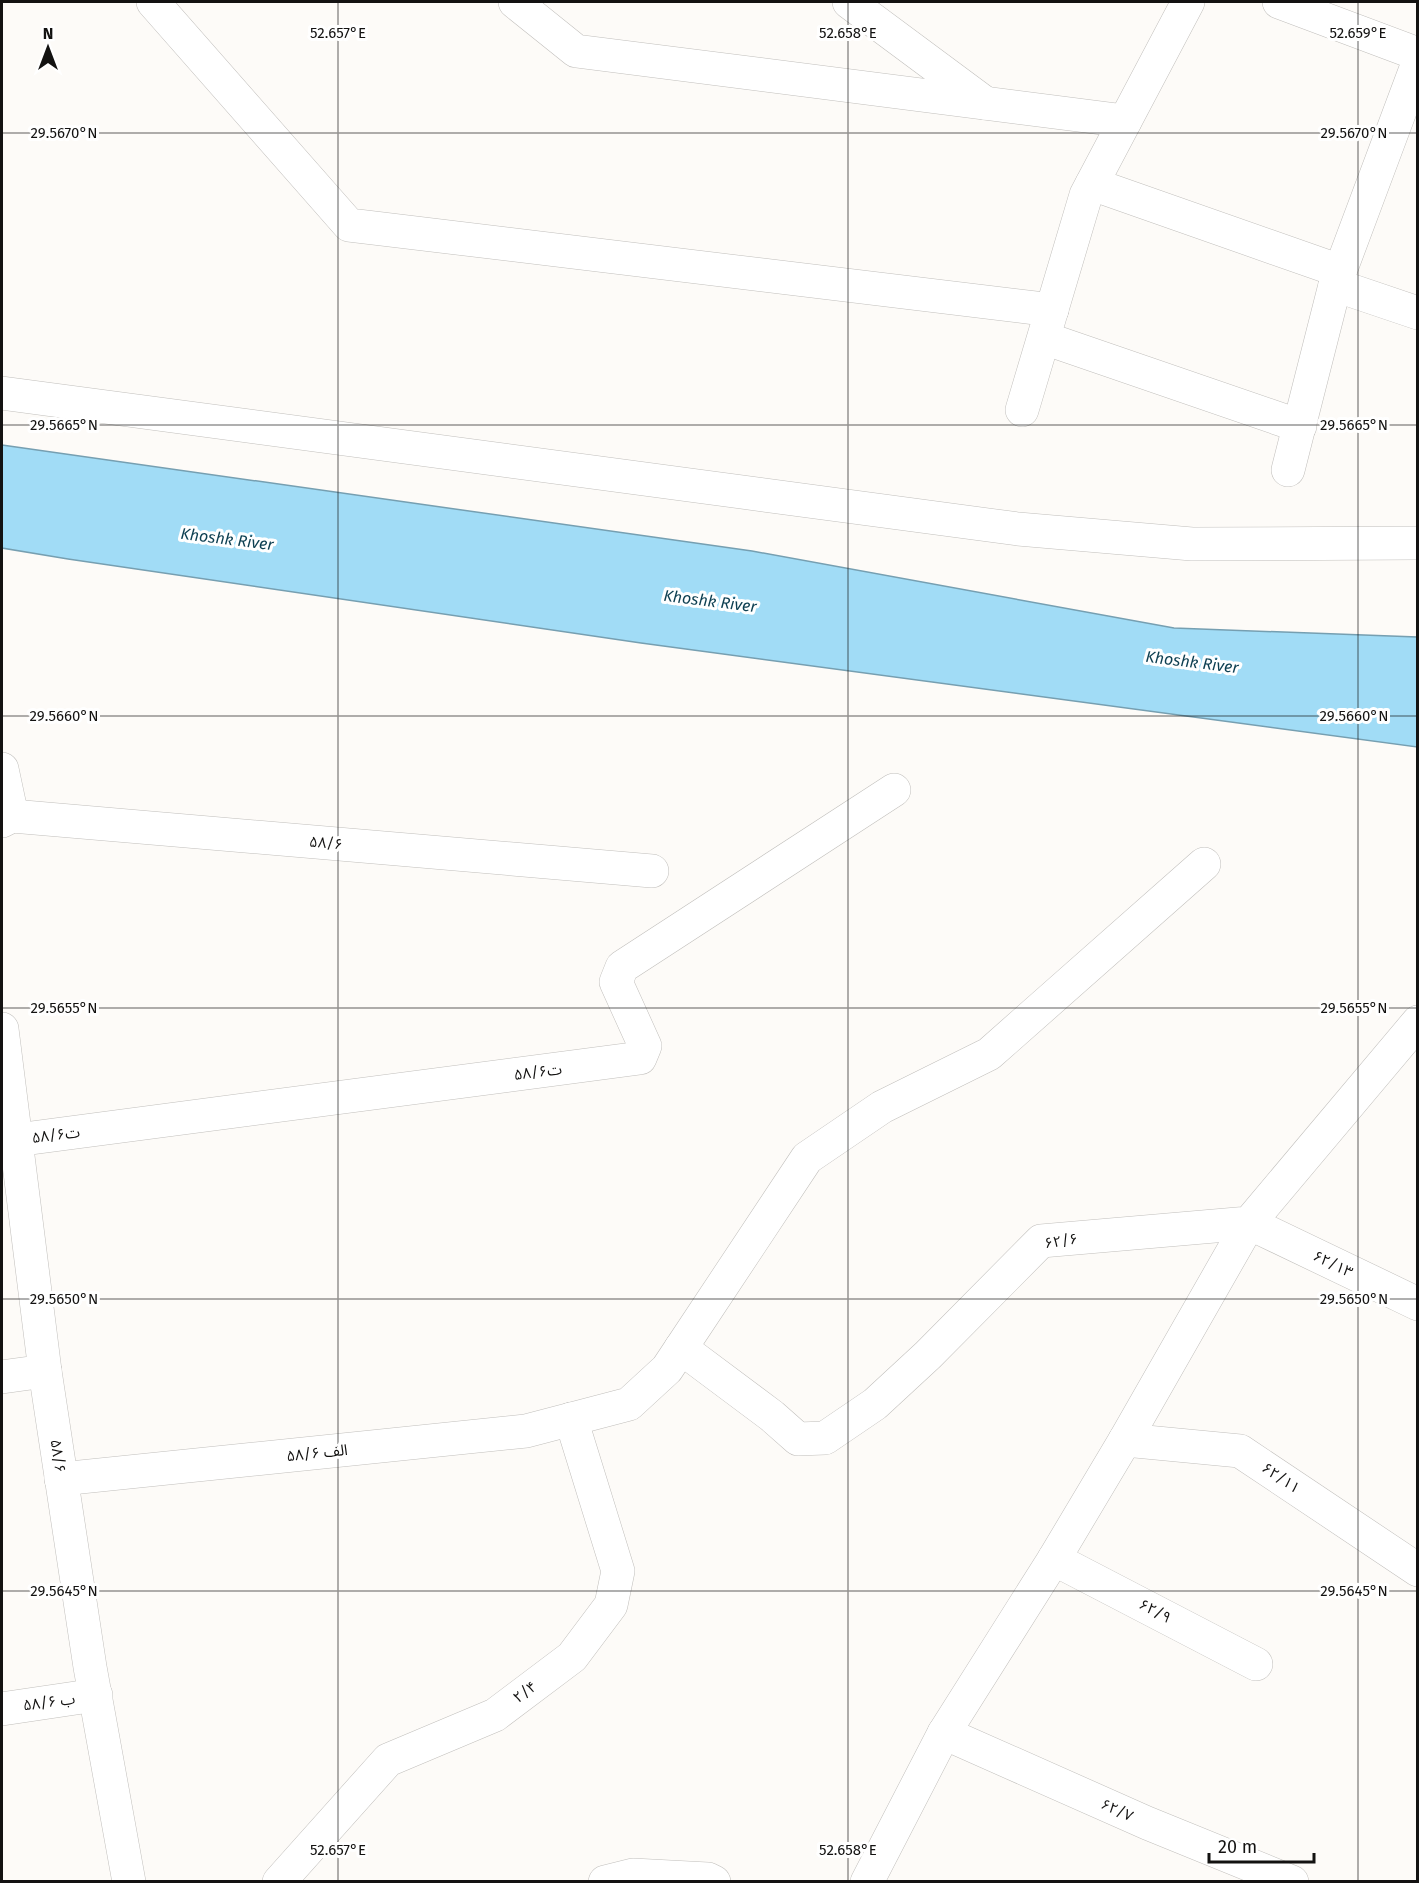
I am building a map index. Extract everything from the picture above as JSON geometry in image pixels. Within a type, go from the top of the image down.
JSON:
[{"type":"street","points":[[153,2],[349,225],[1048,324],[1300,426]]},
{"type":"street","points":[[516,2],[576,51],[1125,121]]},
{"type":"street","points":[[849,2],[986,103]]},
{"type":"street","points":[[1022,410],[1086,195],[1188,2]]},
{"type":"street","points":[[1279,2],[1418,54]]},
{"type":"street","points":[[1288,470],[1338,278],[1418,63]]},
{"type":"street","points":[[1092,184],[1338,278],[1418,314]]},
{"type":"street","points":[[2,393],[1018,529],[1192,544],[1418,543]]},
{"type":"street","points":[[2,770],[7,819]]},
{"type":"street","name":"۵۸/۶ت","points":[[16,1140],[640,1058],[645,1046],[616,982],[622,968],[894,790]]},
{"type":"street","name":"۵۸/۶","points":[[7,819],[652,871]]},
{"type":"street","name":"۵۸/۶ الف","points":[[61,1479],[526,1431],[629,1404],[667,1369],[807,1158],[882,1107],[989,1054],[1204,864]]},
{"type":"street","points":[[867,1881],[944,1733],[1054,1559],[1249,1223],[1418,1022]]},
{"type":"street","name":"۵۸/۶","points":[[2,1029],[45,1371],[61,1479],[129,1881]]},
{"type":"street","name":"۶۲/۶","points":[[681,1348],[772,1416],[798,1439],[825,1438],[875,1404],[1041,1241],[1249,1223]]},
{"type":"street","name":"۶۲/۱۳","points":[[1249,1223],[1418,1304]]},
{"type":"street","points":[[2,1377],[45,1371]]},
{"type":"street","name":"۲/۴","points":[[279,1881],[388,1760],[495,1716],[572,1657],[611,1605],[618,1572],[571,1419]]},
{"type":"street","name":"۶۲/۱۱","points":[[1125,1440],[1240,1451],[1418,1570]]},
{"type":"street","name":"۶۲/۹","points":[[1054,1559],[1256,1664]]},
{"type":"street","name":"۵۸/۶ ب","points":[[2,1709],[96,1695]]},
{"type":"street","name":"۶۲/۷","points":[[944,1733],[1147,1823],[1292,1881]]},
{"type":"street","points":[[605,1881],[633,1875],[714,1881]]},
{"type":"water","name":"Khoshk River","points":[[2,445],[752,551],[1174,628],[1417,637],[1417,747],[641,643],[2,548]]}]
